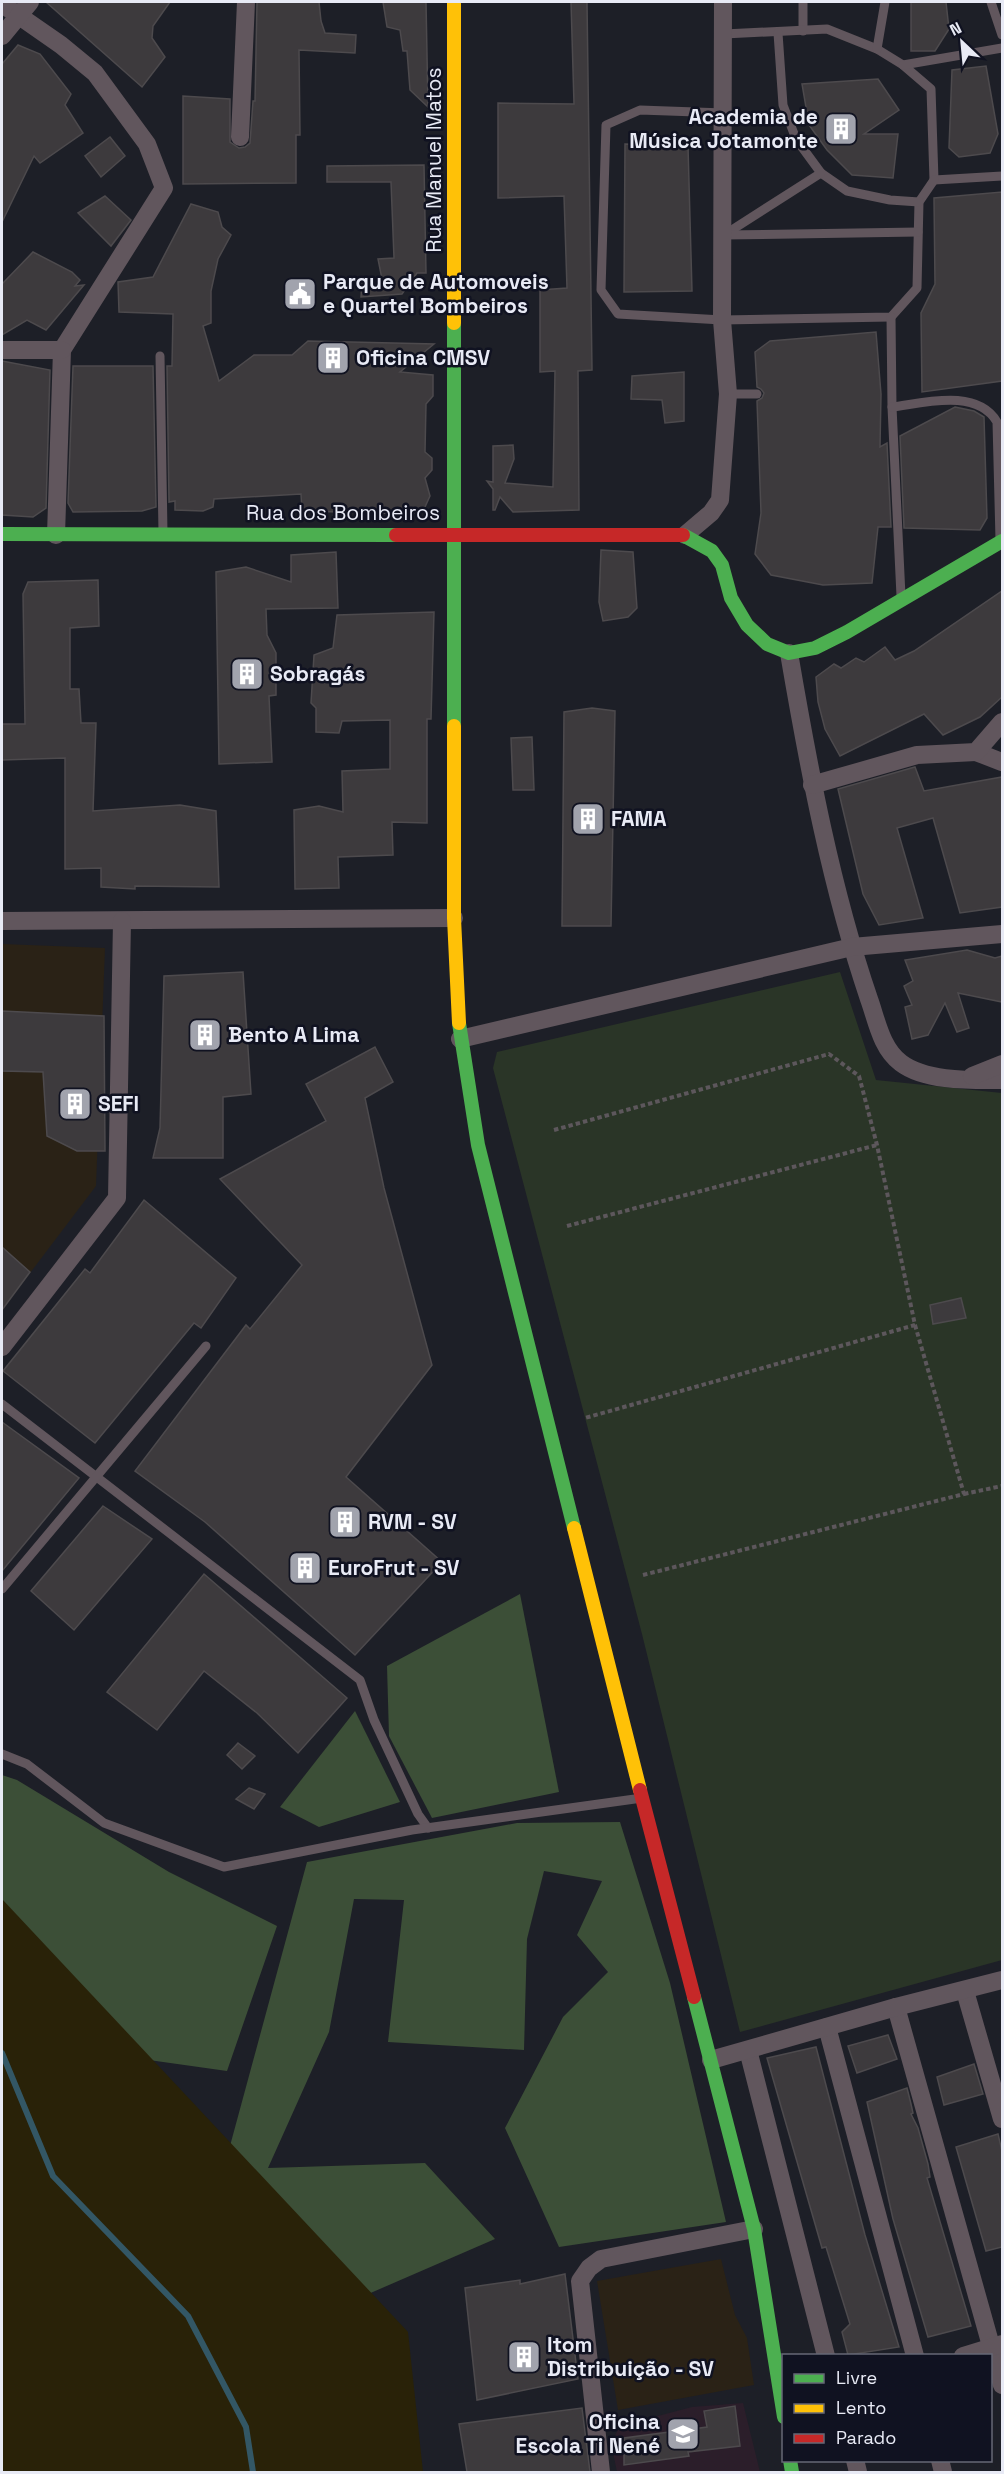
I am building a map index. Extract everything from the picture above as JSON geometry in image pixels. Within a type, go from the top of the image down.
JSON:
[{"type":"main road","name":"Rua Manuel Matos","points":[[454,2],[454,918],[460,1039],[478,1145],[642,1798],[754,2229],[782,2402]]},
{"type":"main road","name":"Rua dos Bombeiros","points":[[2,534],[685,535]]},
{"type":"main road","points":[[685,535],[712,551],[722,565],[731,598],[747,625],[767,644],[789,653],[815,648],[1001,542]]},
{"type":"street","points":[[240,137],[246,2]]},
{"type":"street","points":[[685,535],[711,513],[720,500],[728,394],[722,320],[723,2]]},
{"type":"street","points":[[2,4],[24,8],[61,45],[95,73],[147,144],[164,188],[62,350],[56,535]]},
{"type":"street","points":[[2,36],[24,8]]},
{"type":"street","points":[[2,350],[62,350]]},
{"type":"street","points":[[789,653],[812,785],[852,947],[887,1050],[902,1064],[919,1072],[959,1081],[1002,1080]]},
{"type":"street","points":[[976,752],[1002,722]]},
{"type":"street","points":[[812,785],[917,755],[976,752],[1002,762]]},
{"type":"street","points":[[2,921],[454,918]]},
{"type":"street","points":[[2,1347],[117,1198],[122,921]]},
{"type":"street","points":[[460,1039],[852,947],[1002,934]]},
{"type":"street","points":[[959,1081],[1002,1064]]},
{"type":"street","points":[[711,2061],[896,2007],[1002,1980]]},
{"type":"street","points":[[965,1991],[1002,2119]]},
{"type":"street","points":[[896,2007],[998,2345],[1002,2385]]},
{"type":"street","points":[[827,2027],[915,2354]]},
{"type":"street","points":[[748,2050],[826,2354]]},
{"type":"street","points":[[600,2472],[580,2281],[589,2268],[601,2259],[754,2229]]},
{"type":"street","points":[[966,2354],[998,2345]]},
{"type":"lane","points":[[803,2],[803,31]]},
{"type":"lane","points":[[877,49],[885,2]]},
{"type":"lane","points":[[991,2],[1002,35]]},
{"type":"lane","points":[[724,34],[827,29],[877,49],[903,65],[931,89],[934,180],[919,202],[917,288],[891,317],[886,394],[892,407],[901,600]]},
{"type":"lane","points":[[778,33],[783,105],[796,139],[821,173],[847,191],[890,200],[919,202]]},
{"type":"lane","points":[[903,65],[1002,48]]},
{"type":"lane","points":[[724,113],[640,110],[606,125],[601,290],[618,314],[722,320],[891,317]]},
{"type":"lane","points":[[724,235],[821,173]]},
{"type":"lane","points":[[934,180],[1002,176]]},
{"type":"lane","points":[[724,235],[918,232]]},
{"type":"lane","points":[[160,356],[163,533]]},
{"type":"lane","points":[[728,394],[757,394]]},
{"type":"lane","points":[[892,407],[958,399],[990,411],[997,422],[1001,542]]},
{"type":"lane","points":[[2,1589],[206,1346]]},
{"type":"lane","points":[[2,1404],[360,1680],[374,1720],[418,1814],[428,1827]]},
{"type":"lane","points":[[2,1754],[27,1764],[104,1823],[224,1867],[428,1827],[642,1798]]},
{"type":"path","points":[[554,1131],[829,1054],[859,1076],[877,1145],[915,1325],[964,1494]]},
{"type":"path","points":[[567,1226],[877,1145]]},
{"type":"path","points":[[585,1418],[915,1325]]},
{"type":"path","points":[[643,1575],[1002,1486]]},
{"type":"shaded area","points":[[2,944],[105,948],[96,1186],[2,1310]]},
{"type":"shaded area","points":[[721,2259],[735,2315],[747,2338],[754,2385],[618,2410],[597,2281]]},
{"type":"shaded area","name":"Oficina Escola Ti Nené","points":[[743,2403],[760,2472],[617,2472],[611,2443],[620,2426],[692,2407]]},
{"type":"green space","points":[[840,972],[876,1080],[1002,1093],[1002,1960],[740,2032],[642,1634],[493,1068],[497,1052]]},
{"type":"green space","points":[[520,1594],[559,1792],[432,1818],[389,1736],[387,1666]]},
{"type":"green space","points":[[355,1711],[400,1802],[319,1827],[280,1807]]},
{"type":"green space","points":[[2,1775],[17,1780],[169,1872],[277,1926],[227,2071],[85,2051],[2,1973]]},
{"type":"green space","points":[[620,1822],[670,1983],[726,2222],[559,2247],[505,2128],[563,2017],[608,1972],[577,1935],[602,1881],[544,1871],[527,1939],[524,2050],[388,2042],[404,1900],[354,1899],[329,2032],[268,2168],[425,2163],[495,2239],[359,2298],[224,2168],[307,1862],[517,1823]]},
{"type":"sand","points":[[2,1899],[408,2332],[423,2472],[2,2472]]},
{"type":"building","points":[[46,2],[170,2],[153,26],[152,38],[165,57],[142,87]]},
{"type":"building","points":[[257,2],[319,2],[325,33],[356,35],[355,53],[299,50],[300,135],[296,135],[296,183],[183,184],[183,96],[230,99],[230,142],[239,148],[250,143],[253,101],[255,101]]},
{"type":"building","points":[[383,2],[426,2],[428,107],[410,90],[407,51],[403,51],[400,30],[387,27]]},
{"type":"building","points":[[571,2],[587,2],[592,370],[578,371],[579,510],[513,512],[500,497],[493,510],[493,489],[487,481],[493,482],[493,446],[513,445],[514,459],[505,483],[553,487],[555,371],[540,372],[540,290],[567,288],[564,196],[498,198],[498,103],[574,104]]},
{"type":"building","points":[[911,2],[946,2],[949,29],[935,51],[911,51]]},
{"type":"building","points":[[18,45],[40,54],[71,94],[65,105],[83,133],[40,163],[34,156],[2,222],[2,64]]},
{"type":"building","points":[[986,66],[998,134],[990,153],[959,157],[949,148],[952,70]]},
{"type":"building","name":"Academia de Música Jotamonte","points":[[878,79],[899,110],[864,134],[898,134],[893,178],[852,175],[827,150],[809,125],[802,84]]},
{"type":"building","points":[[110,137],[125,156],[101,177],[85,156]]},
{"type":"building","points":[[625,144],[688,146],[692,291],[624,292]]},
{"type":"building","points":[[424,165],[426,273],[417,273],[402,294],[361,297],[362,281],[382,279],[378,259],[394,258],[391,182],[327,182],[327,166]]},
{"type":"building","points":[[1002,192],[1002,381],[922,392],[921,313],[935,284],[934,198]]},
{"type":"building","points":[[105,196],[131,220],[111,246],[78,213]]},
{"type":"building","name":"Oficina CMSV","points":[[191,204],[218,212],[222,227],[231,235],[218,259],[211,291],[211,323],[203,326],[219,381],[254,355],[292,355],[308,341],[434,344],[400,372],[433,375],[433,396],[426,404],[425,452],[432,458],[432,470],[425,478],[430,496],[425,507],[412,514],[302,511],[301,494],[214,499],[213,507],[203,511],[175,510],[175,501],[169,502],[167,366],[172,366],[173,314],[119,312],[118,282],[153,277]]},
{"type":"building","points":[[33,252],[72,272],[80,280],[75,286],[84,285],[46,330],[27,320],[2,335],[2,284]]},
{"type":"building","points":[[876,332],[881,394],[880,447],[887,443],[891,527],[878,527],[872,583],[823,585],[771,575],[755,554],[761,513],[757,401],[764,393],[757,387],[755,352],[770,341]]},
{"type":"building","points":[[2,361],[50,370],[46,508],[33,517],[2,515]]},
{"type":"building","points":[[73,366],[153,366],[156,507],[142,511],[73,512],[68,503]]},
{"type":"building","points":[[684,372],[684,421],[665,423],[662,400],[631,399],[632,376]]},
{"type":"building","points":[[955,407],[974,411],[984,417],[987,518],[980,530],[904,528],[900,436]]},
{"type":"building","points":[[601,550],[633,552],[637,608],[628,617],[603,621],[599,602]]},
{"type":"building","name":"Sobragás","points":[[336,552],[338,608],[266,609],[267,635],[276,653],[276,695],[269,696],[272,762],[219,764],[216,572],[246,567],[291,582],[291,555]]},
{"type":"building","points":[[98,580],[99,626],[70,628],[70,689],[79,689],[81,723],[96,723],[93,811],[180,805],[216,811],[219,887],[135,886],[135,889],[101,887],[101,868],[65,869],[65,758],[2,760],[2,724],[25,724],[23,594],[28,582]]},
{"type":"building","points":[[1002,591],[1002,697],[980,717],[943,735],[924,714],[840,756],[825,729],[818,702],[816,677],[834,664],[841,668],[856,658],[864,662],[885,647],[895,660],[914,651]]},
{"type":"building","points":[[434,612],[431,719],[427,719],[427,823],[392,822],[393,855],[338,857],[339,888],[295,889],[294,810],[319,806],[343,812],[342,771],[390,769],[390,720],[342,721],[339,733],[316,732],[316,708],[311,703],[314,655],[333,648],[337,615]]},
{"type":"building","name":"FAMA","points":[[592,708],[615,711],[611,926],[562,926],[564,712]]},
{"type":"building","points":[[532,737],[534,790],[513,790],[511,738]]},
{"type":"building","points":[[915,767],[924,791],[1002,777],[1002,907],[960,913],[933,818],[897,828],[923,918],[879,925],[863,894],[838,789]]},
{"type":"building","points":[[967,950],[995,958],[1002,956],[1002,1002],[958,993],[969,1028],[957,1032],[945,1003],[928,1035],[912,1039],[905,1007],[912,1005],[904,986],[913,981],[905,960]]},
{"type":"building","name":"Bento A Lima","points":[[243,972],[251,1094],[223,1097],[223,1158],[153,1158],[160,1128],[164,976]]},
{"type":"building","name":"SEFI","points":[[2,1011],[104,1016],[105,1151],[77,1151],[47,1136],[43,1072],[2,1071]]},
{"type":"building","points":[[375,1047],[393,1082],[365,1098],[384,1188],[432,1365],[346,1477],[442,1562],[355,1655],[205,1522],[135,1471],[246,1325],[250,1329],[302,1265],[220,1179],[326,1121],[306,1084]]},
{"type":"building","points":[[144,1200],[236,1278],[201,1328],[194,1323],[95,1443],[3,1371],[85,1269],[90,1273]]},
{"type":"building","points":[[2,1247],[30,1272],[2,1310]]},
{"type":"building","points":[[961,1298],[966,1318],[933,1324],[930,1305]]},
{"type":"building","points":[[2,1422],[79,1478],[2,1571]]},
{"type":"building","points":[[103,1506],[152,1539],[74,1630],[31,1591]]},
{"type":"building","points":[[204,1574],[347,1698],[298,1753],[257,1713],[204,1671],[157,1730],[107,1692]]},
{"type":"building","points":[[238,1743],[255,1756],[242,1769],[227,1755]]},
{"type":"building","points":[[249,1788],[265,1794],[254,1809],[236,1799]]},
{"type":"building","points":[[888,2035],[897,2059],[857,2073],[848,2046]]},
{"type":"building","points":[[816,2047],[865,2235],[899,2347],[848,2354],[842,2332],[850,2324],[826,2247],[822,2248],[767,2058]]},
{"type":"building","points":[[974,2064],[983,2094],[944,2105],[937,2077]]},
{"type":"building","points":[[907,2088],[913,2113],[911,2114],[918,2128],[928,2164],[930,2177],[927,2178],[971,2326],[928,2337],[893,2219],[867,2102]]},
{"type":"building","points":[[998,2134],[1002,2151],[1002,2247],[986,2251],[956,2147]]},
{"type":"building","name":"Itom Distribuição - SV","points":[[565,2274],[578,2379],[477,2400],[465,2288],[520,2280],[520,2284]]},
{"type":"building","points":[[735,2406],[740,2446],[688,2452],[689,2456],[624,2465],[624,2438],[707,2427],[704,2411]]},
{"type":"building","points":[[582,2408],[590,2472],[467,2472],[459,2424]]},
{"type":"waterway","points":[[2,2053],[53,2176],[188,2316],[246,2427],[253,2472]]},
{"type":"traffic: fast","points":[[454,323],[454,726]]},
{"type":"traffic: fast","points":[[2,534],[396,535]]},
{"type":"traffic: fast","points":[[683,535],[712,551],[722,565],[731,598],[747,625],[767,644],[789,653],[815,648],[847,632],[1002,541]]},
{"type":"traffic: fast","points":[[459,1023],[478,1145],[574,1528]]},
{"type":"traffic: fast","points":[[694,1997],[754,2229],[782,2404]]},
{"type":"traffic: fast","points":[[790,2462],[792,2472]]},
{"type":"traffic: slow","points":[[454,2],[454,323]]},
{"type":"traffic: slow","points":[[454,726],[454,918],[459,1023]]},
{"type":"traffic: slow","points":[[574,1528],[640,1790]]},
{"type":"traffic: jam","points":[[396,535],[683,535]]},
{"type":"traffic: jam","points":[[640,1790],[694,1997]]},
{"type":"place","name":"Academia de Música Jotamonte","points":[[841,129]]},
{"type":"place","name":"Parque de Automoveis e Quartel Bombeiros","points":[[300,294]]},
{"type":"place","name":"Oficina CMSV","points":[[333,358]]},
{"type":"place","name":"Sobragás","points":[[247,674]]},
{"type":"place","name":"FAMA","points":[[588,819]]},
{"type":"place","name":"Bento A Lima","points":[[205,1035]]},
{"type":"place","name":"SEFI","points":[[75,1104]]},
{"type":"place","name":"RVM - SV","points":[[345,1522]]},
{"type":"place","name":"EuroFrut - SV","points":[[305,1568]]},
{"type":"place","name":"Itom Distribuição - SV","points":[[524,2357]]},
{"type":"place","name":"Oficina Escola Ti Nené","points":[[683,2434]]}]
